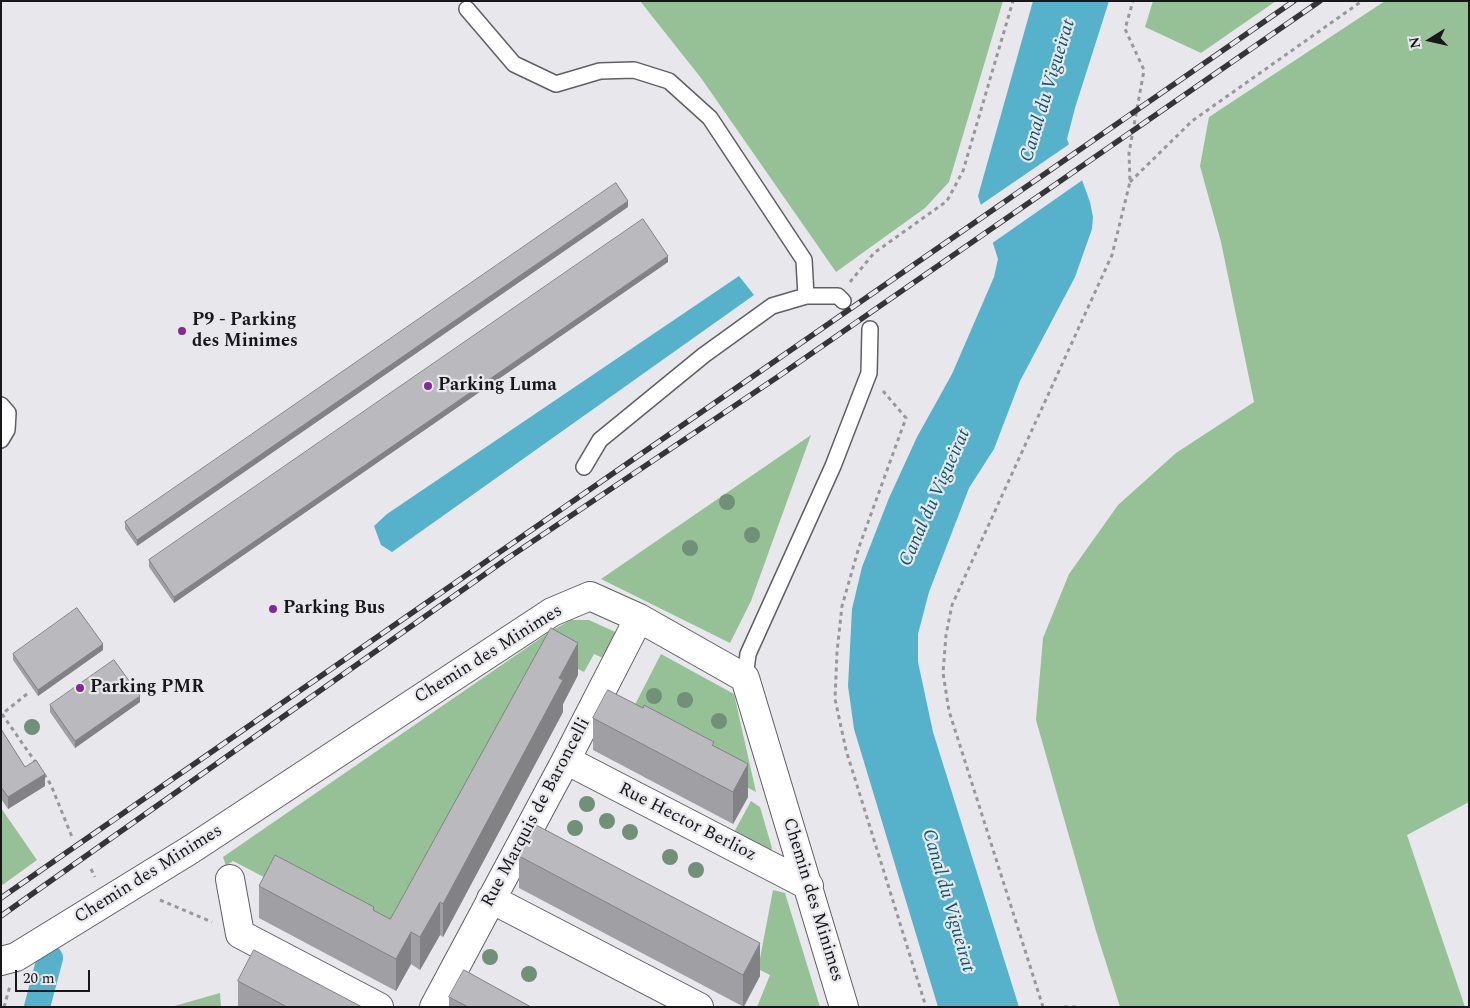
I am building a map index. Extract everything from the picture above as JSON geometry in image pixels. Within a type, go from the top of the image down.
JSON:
[{"type":"street","name":"Chemin des Minimes","points":[[9,959],[62,929],[190,850],[552,612],[590,596],[639,618],[745,678],[844,1007]]},
{"type":"street","name":"Rue Marquis de Baroncelli","points":[[434,1007],[566,760],[639,618]]},
{"type":"street","name":"Rue Hector Berlioz","points":[[566,760],[809,886]]},
{"type":"street","points":[[230,879],[240,934],[380,1007]]},
{"type":"street","points":[[491,899],[699,1007]]},
{"type":"lane","points":[[467,9],[514,64],[556,84],[600,71],[634,70],[669,81],[710,118],[804,260],[806,296]]},
{"type":"lane","points":[[584,467],[600,440],[704,355],[772,306],[806,296],[841,298]]},
{"type":"lane","points":[[745,678],[748,654],[833,466],[869,373],[870,329]]},
{"type":"lane","points":[[1,406],[8,413],[7,430],[1,440]]},
{"type":"path","points":[[841,298],[874,253],[947,201],[963,171],[1014,1]]},
{"type":"path","points":[[1043,1007],[950,711],[943,673],[946,635],[952,605],[1112,255],[1130,182],[1129,153],[1144,70],[1125,29],[1133,1]]},
{"type":"path","points":[[1130,182],[1192,121],[1362,1]]},
{"type":"path","points":[[869,373],[906,418],[859,547],[842,606],[835,698],[846,750],[926,1007]]},
{"type":"path","points":[[27,694],[2,714],[51,785],[72,837]]},
{"type":"path","points":[[157,899],[240,934]]},
{"type":"path","points":[[1064,1007],[1078,1007]]},
{"type":"green space","points":[[640,1],[1003,1],[949,182],[925,208],[836,272],[701,78]]},
{"type":"green space","points":[[1153,1],[1276,1],[1201,53],[1145,27]]},
{"type":"green space","points":[[1385,1],[1469,1],[1469,802],[1407,835],[1465,1007],[1120,1007],[1096,931],[1036,720],[1043,638],[1069,574],[1118,505],[1176,453],[1254,402],[1221,242],[1200,166],[1209,117]]},
{"type":"green space","points":[[811,435],[751,601],[730,643],[601,579]]},
{"type":"green space","points":[[571,620],[589,620],[622,635],[608,660],[594,654],[584,672],[550,655],[389,942],[233,861],[226,866],[223,857],[551,631]]},
{"type":"green space","points":[[661,654],[734,694],[756,792],[625,724]]},
{"type":"green space","points":[[751,801],[760,807],[772,848],[769,854],[733,834]]},
{"type":"green space","points":[[1,808],[37,860],[1,886]]},
{"type":"green space","points":[[773,890],[785,893],[820,1007],[757,1007],[770,975],[758,969]]},
{"type":"green space","points":[[220,993],[221,1007],[171,1007]]},
{"type":"water","name":"Canal du Vigueirat","points":[[1033,1],[1109,1],[1067,139],[1090,202],[1093,217],[1092,229],[1075,277],[1020,381],[994,449],[969,488],[929,592],[918,634],[918,662],[933,732],[1019,1007],[938,1007],[854,729],[848,686],[852,609],[862,567],[889,498],[917,437],[952,374],[994,277],[998,259],[978,196]]},
{"type":"water","points":[[739,276],[754,295],[392,552],[381,545],[374,526],[387,514]]},
{"type":"pier","points":[[1071,143],[1084,179],[991,244],[979,206]]},
{"type":"building","points":[[616,183],[628,201],[137,540],[125,522]]},
{"type":"building","points":[[643,219],[668,256],[174,597],[149,560]]},
{"type":"building","points":[[77,608],[103,644],[38,690],[13,654]]},
{"type":"building","points":[[551,628],[578,643],[559,678],[563,680],[443,904],[440,902],[420,937],[411,932],[396,959],[259,886],[275,855],[374,907],[373,910],[390,919]]},
{"type":"building","points":[[114,660],[140,696],[75,741],[50,705]]},
{"type":"building","points":[[608,690],[643,708],[644,705],[714,742],[712,745],[748,764],[733,792],[593,718]]},
{"type":"building","points":[[1,729],[25,767],[36,760],[45,774],[8,797],[1,787]]},
{"type":"building","points":[[536,825],[760,943],[743,975],[519,856]]},
{"type":"building","points":[[254,950],[362,1007],[287,1007],[238,981]]},
{"type":"building","points":[[464,970],[531,1007],[468,1007],[449,997]]},
{"type":"waterway","points":[[37,1007],[50,958]]},
{"type":"railway","points":[[1,898],[1294,1]]},
{"type":"railway","points":[[1,916],[505,560],[779,376],[1320,1]]},
{"type":"place","name":"P9 - Parking des Minimes","points":[[182,331]]},
{"type":"place","name":"Parking Luma","points":[[428,386]]},
{"type":"place","name":"Parking Bus","points":[[273,609]]},
{"type":"place","name":"Parking PMR","points":[[80,688]]}]
